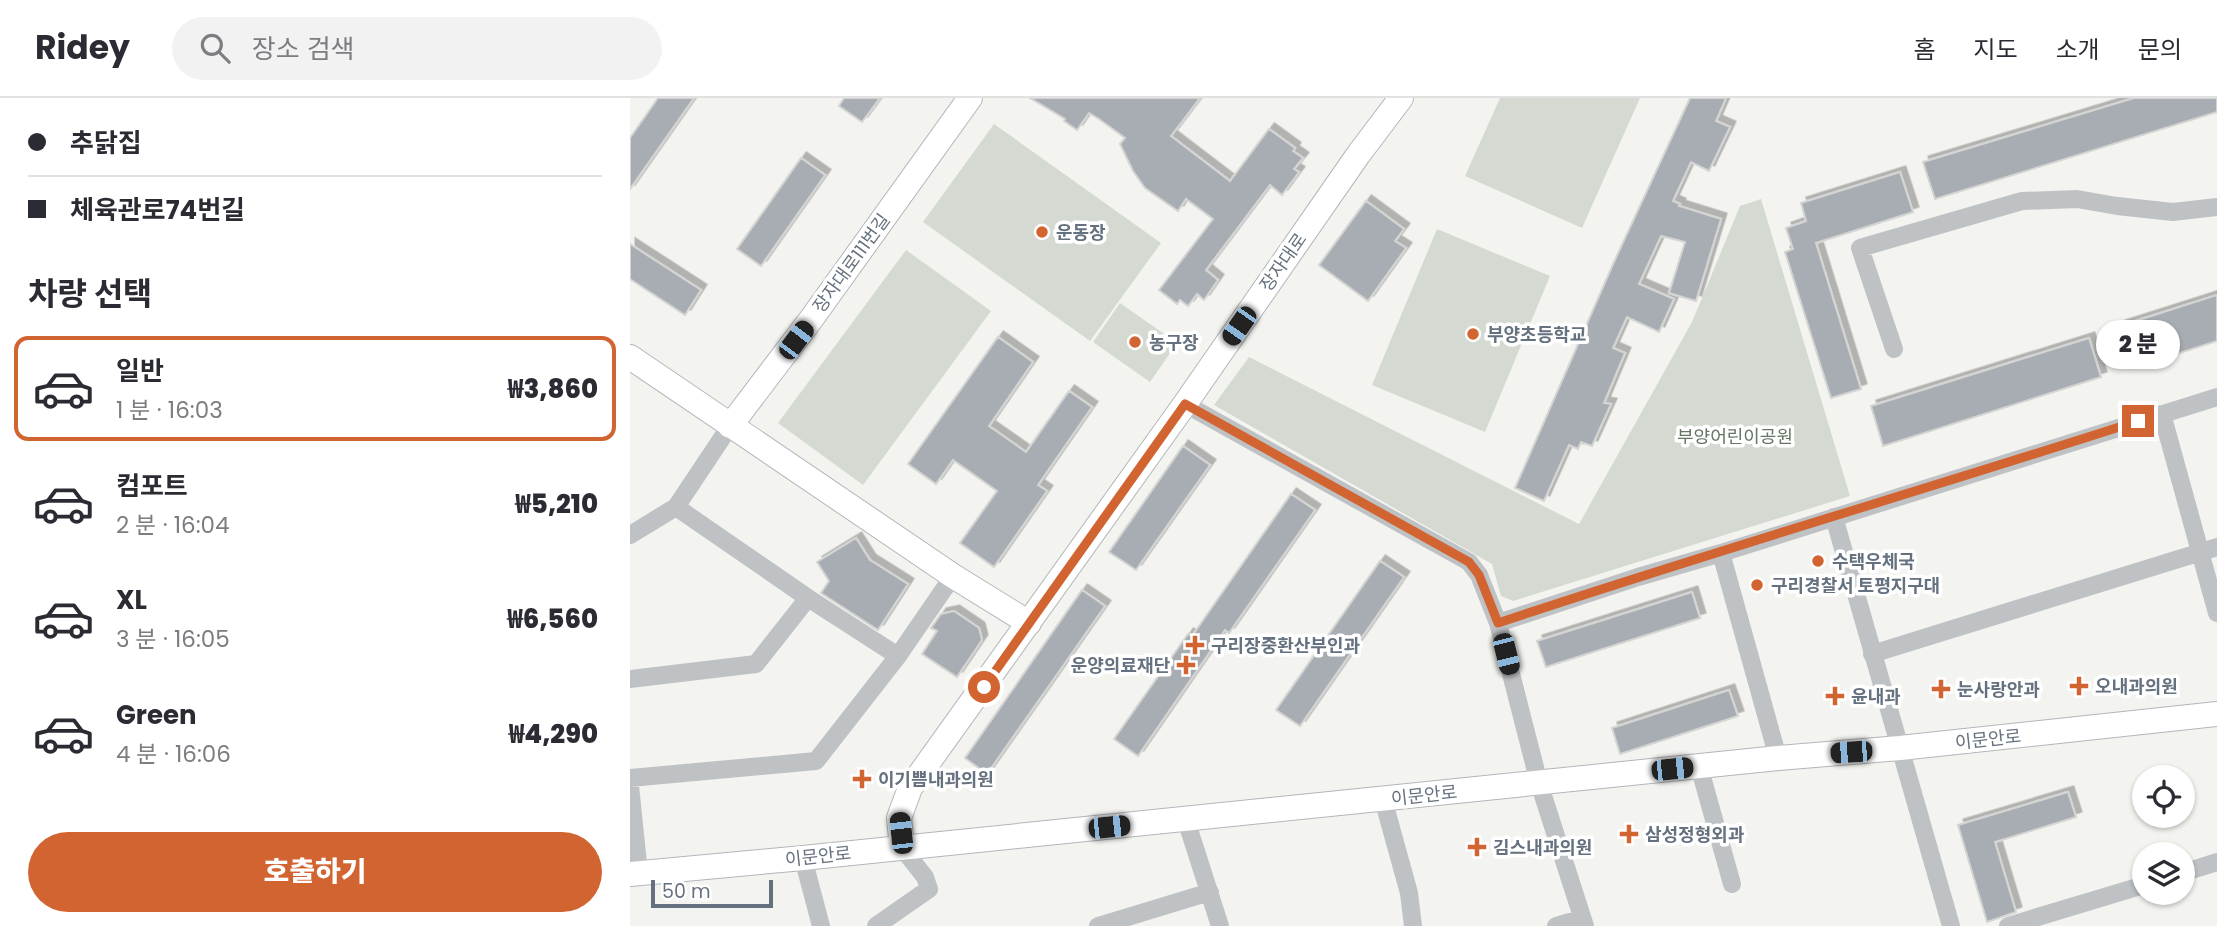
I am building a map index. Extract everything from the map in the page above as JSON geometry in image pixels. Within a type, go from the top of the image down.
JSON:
[{"type":"street","name":"장자대로111번길","points":[[730,426],[812,318],[970,98]]},
{"type":"street","name":"장자대로","points":[[902,848],[899,818],[910,788],[1401,98]]},
{"type":"street","points":[[1894,349],[1860,248],[2022,201],[2077,199],[2173,212],[2217,207]]},
{"type":"street","points":[[630,357],[953,576],[1029,623]]},
{"type":"street","points":[[1498,623],[2217,397]]},
{"type":"street","points":[[1185,404],[1469,562],[1479,575],[1498,623],[1539,783],[1583,922],[1556,926]]},
{"type":"street","points":[[2162,414],[2209,550],[2217,613]]},
{"type":"street","points":[[630,535],[676,508],[730,426]]},
{"type":"street","points":[[676,508],[898,656]]},
{"type":"street","points":[[1835,517],[1951,926]]},
{"type":"street","points":[[1872,654],[2209,550]]},
{"type":"street","points":[[1721,553],[1778,758]]},
{"type":"street","points":[[630,778],[816,761],[898,656],[953,576]]},
{"type":"street","points":[[630,680],[756,664],[808,597]]},
{"type":"street","name":"이문안로","points":[[635,873],[1186,820],[2217,714]]},
{"type":"street","points":[[1699,766],[1732,884]]},
{"type":"street","points":[[630,786],[635,873]]},
{"type":"street","points":[[1382,799],[1409,893],[1413,926]]},
{"type":"street","points":[[1186,820],[1220,926]]},
{"type":"street","points":[[876,926],[929,889],[925,877],[902,848]]},
{"type":"street","points":[[803,858],[821,926]]},
{"type":"street","points":[[2195,869],[2217,862]]},
{"type":"street","points":[[2008,926],[2132,889]]},
{"type":"street","points":[[1098,926],[1210,892]]},
{"type":"green space","points":[[1500,98],[1640,98],[1582,228],[1465,176]]},
{"type":"green space","name":"운동장","points":[[994,124],[1161,243],[1090,341],[923,222]]},
{"type":"green space","name":"부양어린이공원","points":[[1761,199],[1850,496],[1513,601],[1501,596],[1492,564],[1214,405],[1249,357],[1579,524],[1692,322],[1740,206]]},
{"type":"green space","points":[[1437,229],[1550,276],[1485,432],[1372,385]]},
{"type":"green space","points":[[906,250],[991,311],[863,485],[778,423]]},
{"type":"green space","name":"농구장","points":[[1120,303],[1177,343],[1150,382],[1093,342]]},
{"type":"building","points":[[658,98],[694,98],[630,189],[630,138]]},
{"type":"building","points":[[844,98],[880,98],[862,122],[839,106]]},
{"type":"building","points":[[1030,98],[1200,98],[1171,136],[1230,181],[1269,129],[1295,148],[1293,151],[1303,158],[1294,169],[1299,172],[1282,195],[1270,185],[1206,270],[1218,280],[1204,300],[1197,294],[1188,306],[1180,300],[1177,304],[1159,290],[1213,219],[1186,199],[1178,211],[1145,188],[1120,144],[1125,138],[1099,119],[1089,113],[1077,130],[1064,121],[1065,119]]},
{"type":"building","points":[[1690,98],[1726,98],[1716,121],[1730,127],[1709,171],[1691,162],[1673,201],[1680,204],[1679,206],[1721,219],[1696,301],[1669,293],[1685,242],[1661,236],[1639,284],[1674,299],[1659,332],[1627,317],[1613,348],[1625,353],[1604,403],[1611,404],[1592,446],[1581,442],[1578,449],[1569,445],[1544,501],[1515,488],[1614,262]]},
{"type":"building","points":[[2134,98],[2217,98],[2217,112],[1935,199],[1923,162]]},
{"type":"building","points":[[801,158],[825,175],[761,266],[737,249]]},
{"type":"building","points":[[1900,172],[1913,212],[1816,243],[1861,389],[1831,398],[1785,252],[1793,249],[1786,228],[1806,221],[1801,203]]},
{"type":"building","points":[[1366,201],[1404,229],[1395,241],[1406,248],[1368,301],[1319,265]]},
{"type":"building","points":[[630,244],[701,290],[685,315],[630,279]]},
{"type":"building","points":[[2217,295],[2217,341],[2133,368],[2120,326]]},
{"type":"building","points":[[998,337],[1033,362],[989,426],[1026,452],[1069,391],[1092,407],[1038,485],[1047,491],[994,567],[960,543],[997,491],[953,460],[936,484],[908,464]]},
{"type":"building","points":[[2089,338],[2101,377],[1883,446],[1871,406]]},
{"type":"building","points":[[1183,446],[1210,465],[1136,570],[1109,552]]},
{"type":"building","points":[[1291,494],[1315,510],[1229,633],[1225,630],[1138,756],[1114,739],[1188,634],[1192,636]]},
{"type":"building","points":[[856,538],[870,560],[908,584],[878,630],[821,593],[829,581],[817,562]]},
{"type":"building","points":[[1380,561],[1404,577],[1300,726],[1276,710]]},
{"type":"building","points":[[1082,590],[1105,606],[987,774],[965,758]]},
{"type":"building","points":[[1692,592],[1700,618],[1546,667],[1537,641]]},
{"type":"building","points":[[954,611],[979,628],[982,640],[957,677],[922,654],[937,631],[931,628],[941,614]]},
{"type":"building","points":[[1729,690],[1738,716],[1620,754],[1612,728]]},
{"type":"building","points":[[2068,792],[2076,817],[1995,842],[2016,912],[1987,922],[1958,825]]},
{"type":"place","name":"운동장","points":[[1042,232]]},
{"type":"place","name":"부양초등학교","points":[[1473,334]]},
{"type":"place","name":"농구장","points":[[1135,342]]},
{"type":"place","name":"수택우체국","points":[[1818,561]]},
{"type":"place","name":"구리경찰서 토평지구대","points":[[1757,585]]},
{"type":"place","name":"구리장중환산부인과","points":[[1195,645]]},
{"type":"place","name":"운양의료재단","points":[[1186,665]]},
{"type":"place","name":"오내과의원","points":[[2079,686]]},
{"type":"place","name":"눈사랑안과","points":[[1941,689]]},
{"type":"place","name":"윤내과","points":[[1835,696]]},
{"type":"place","name":"이기쁨내과의원","points":[[862,779]]},
{"type":"place","name":"삼성정형외과","points":[[1629,834]]},
{"type":"place","name":"김스내과의원","points":[[1477,847]]},
{"type":"route","points":[[984,687],[1185,404],[1469,562],[1479,575],[1498,623],[2138,421]]}]
